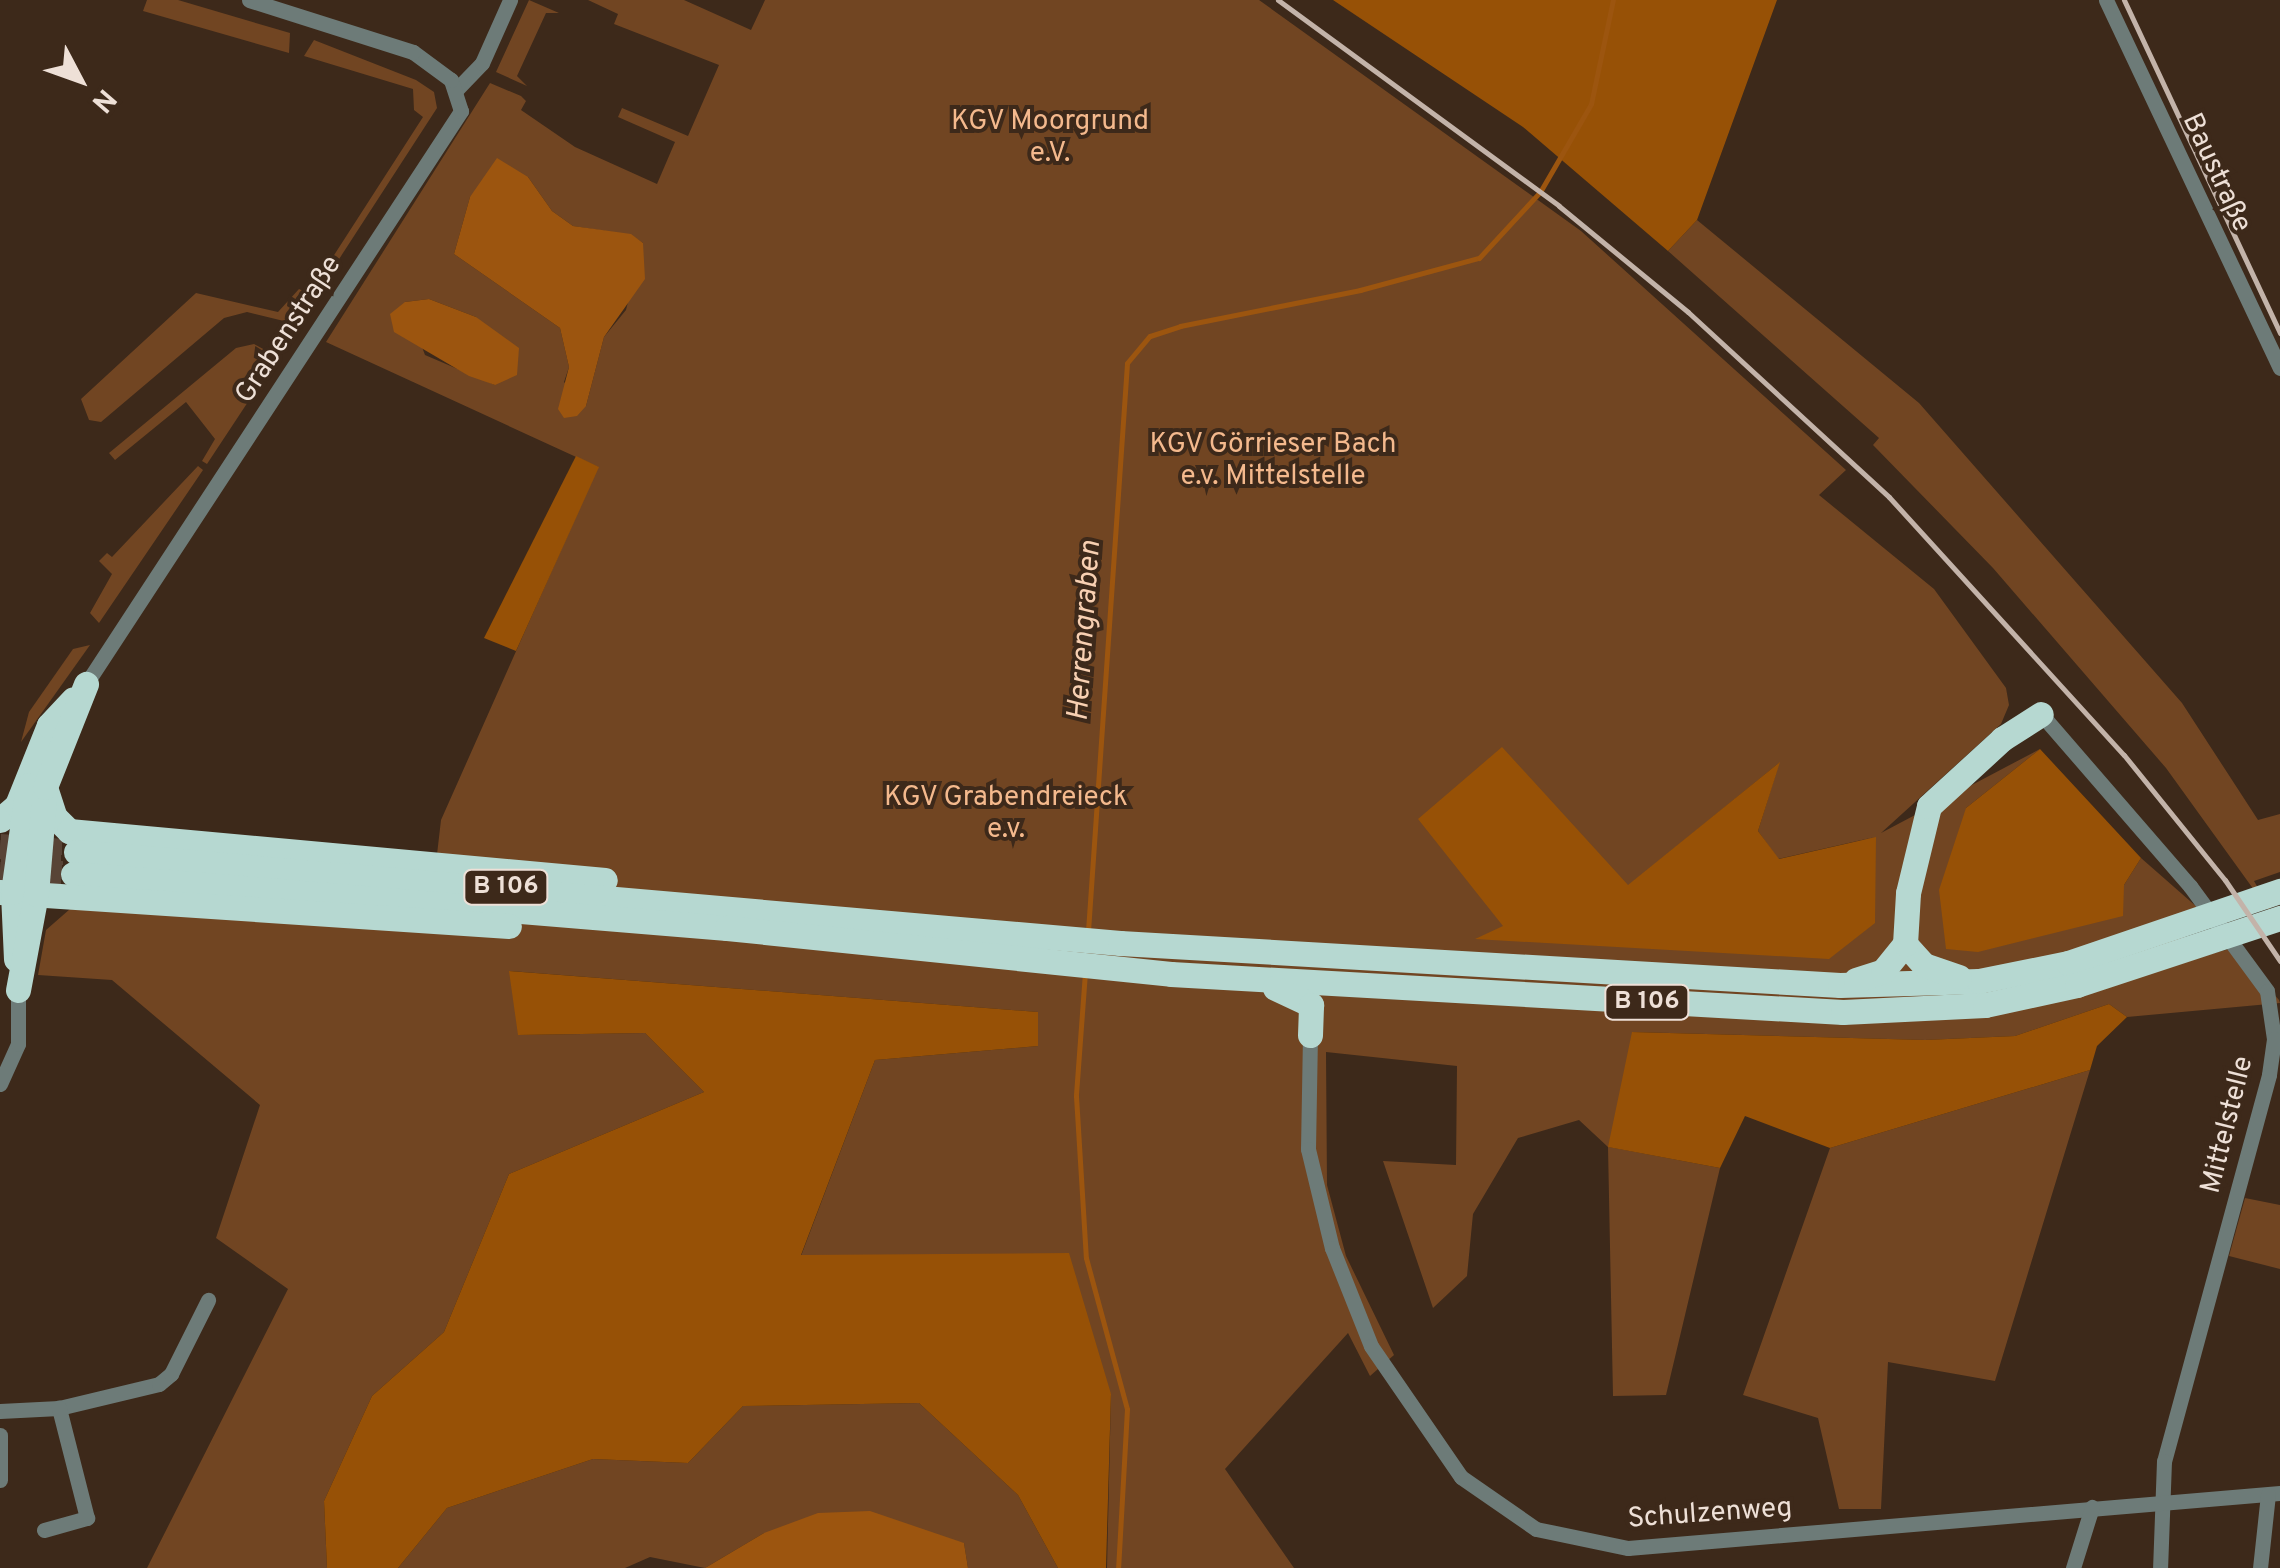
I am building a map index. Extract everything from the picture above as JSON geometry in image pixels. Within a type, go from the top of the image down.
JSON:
[{"type":"highway","points":[[18,990],[36,786],[86,684]]},
{"type":"highway","points":[[1840,985],[1883,971],[1905,944],[1908,893],[1928,806],[2002,739],[2041,714]]},
{"type":"highway","points":[[30,866],[55,817],[36,786]]},
{"type":"highway","points":[[30,866],[529,869],[851,907],[933,938]]},
{"type":"highway","name":"B 106","points":[[30,866],[1065,951],[1120,943],[1840,985],[1979,981],[2166,945],[2280,918]]},
{"type":"highway","name":"B 106","points":[[1065,951],[1118,970],[1345,987],[1914,1012],[2040,994],[2166,945],[2280,891]]},
{"type":"highway","points":[[1905,944],[1924,966],[1979,981]]},
{"type":"highway","points":[[1171,974],[1280,989],[1311,1005]]},
{"type":"highway","points":[[1311,1005],[1345,987]]},
{"type":"highway","points":[[1310,1035],[1311,1005]]},
{"type":"street","points":[[249,0],[413,52],[442,70],[456,90]]},
{"type":"street","name":"Grabenstraße","points":[[86,684],[461,111],[456,90],[482,62],[510,0]]},
{"type":"street","name":"Baustraße","points":[[2106,0],[2280,368]]},
{"type":"street","name":"Mittelstelle","points":[[2041,714],[2190,886],[2268,990],[2274,1039],[2269,1075],[2164,1460],[2160,1568]]},
{"type":"street","points":[[0,1084],[18,1044],[18,990]]},
{"type":"street","name":"Schulzenweg","points":[[1310,1035],[1308,1150],[1332,1248],[1371,1346],[1460,1477],[1502,1510],[1536,1530],[1628,1548],[2274,1494]]},
{"type":"street","points":[[0,1411],[59,1408],[159,1384],[171,1374],[208,1300]]},
{"type":"street","points":[[44,1530],[86,1518],[59,1408]]},
{"type":"street","points":[[0,1434],[0,1480]]},
{"type":"street","points":[[2260,1568],[2274,1494]]},
{"type":"street","points":[[2073,1568],[2092,1507]]},
{"type":"green space","points":[[147,0],[178,0],[290,33],[289,53],[143,11]]},
{"type":"green space","points":[[529,0],[559,13],[546,13],[517,76],[527,86],[496,72]]},
{"type":"green space","points":[[588,0],[684,0],[751,30],[765,0],[1259,0],[1581,231],[1846,470],[1819,495],[1934,589],[2006,688],[2009,705],[2001,724],[1881,833],[2040,749],[1966,808],[2124,885],[2141,858],[2198,908],[2173,964],[2233,948],[2280,1003],[2127,1017],[2109,1004],[2015,1036],[1925,1040],[1633,1032],[1609,1147],[1720,1168],[1666,1395],[1613,1396],[1608,1147],[1579,1120],[1518,1138],[1473,1214],[1467,1276],[1433,1308],[1383,1161],[1456,1165],[1457,1066],[1326,1052],[1327,1185],[1346,1256],[1394,1355],[1370,1376],[1348,1333],[1225,1469],[1294,1568],[1107,1568],[1111,1394],[801,1256],[875,1060],[1038,1046],[1038,1012],[510,971],[519,1035],[645,1033],[704,1092],[509,1174],[444,1332],[372,1396],[324,1501],[327,1568],[147,1568],[288,1289],[216,1238],[260,1105],[112,980],[38,975],[46,930],[70,909],[428,932],[441,820],[598,467],[326,342],[490,83],[521,96],[526,101],[521,110],[575,147],[657,184],[675,142],[618,117],[622,108],[688,136],[719,65],[614,24],[618,14]],"holes":[[[528,177],[552,211],[573,226],[631,235],[643,243],[626,310],[604,337],[586,406],[564,382],[569,367],[560,328],[454,254],[470,197]],[[429,299],[476,317],[495,385],[425,355],[405,302]],[[1779,763],[1758,831],[1778,859],[1875,837],[1478,938],[1628,886]]]},
{"type":"green space","points":[[314,40],[416,80],[434,92],[437,108],[308,307],[288,322],[247,312],[224,318],[101,422],[89,420],[81,399],[196,293],[278,312],[299,289],[309,294],[423,117],[414,110],[413,89],[304,56]]},
{"type":"green space","points":[[1697,220],[1919,403],[2182,703],[2258,820],[2280,814],[2280,872],[2254,881],[2280,926],[2166,768],[1993,568],[1873,445],[1879,438],[1668,251]]},
{"type":"green space","points":[[254,344],[265,350],[271,367],[207,464],[202,461],[215,439],[186,402],[115,460],[109,453],[236,348]]},
{"type":"green space","points":[[198,466],[203,470],[99,623],[90,613],[112,574],[99,561],[107,553],[112,557]]},
{"type":"green space","points":[[90,645],[21,742],[29,712],[73,649]]},
{"type":"green space","points":[[2090,1070],[1995,1381],[1888,1362],[1881,1509],[1839,1509],[1818,1418],[1743,1395],[1830,1148]]},
{"type":"green space","points":[[2245,1198],[2280,1205],[2280,1269],[2229,1256]]},
{"type":"green space","points":[[919,1403],[1018,1495],[1058,1568],[968,1568],[964,1543],[764,1533],[705,1568],[650,1557],[625,1568],[398,1568],[447,1508],[593,1459],[688,1463],[743,1406]]},
{"type":"shaded area","points":[[1333,0],[1777,0],[1697,220],[1668,251],[1523,127]]},
{"type":"shaded area","points":[[497,158],[528,177],[552,211],[573,226],[631,234],[643,243],[645,279],[604,337],[586,406],[577,416],[564,418],[558,409],[569,367],[560,328],[454,254],[470,197]]},
{"type":"shaded area","points":[[429,299],[476,317],[519,348],[517,375],[495,385],[469,376],[394,332],[390,314],[405,302]]},
{"type":"shaded area","points":[[576,456],[599,467],[516,651],[484,638]]},
{"type":"shaded area","points":[[1502,747],[1628,885],[1780,762],[1758,831],[1779,859],[1876,837],[1875,923],[1829,959],[1475,939],[1503,926],[1418,819]]},
{"type":"shaded area","points":[[2040,749],[2141,858],[2124,885],[2123,916],[1978,952],[1946,949],[1939,890],[1966,808]]},
{"type":"shaded area","points":[[509,971],[1038,1012],[1038,1046],[875,1060],[801,1255],[1069,1253],[1111,1394],[1106,1568],[1058,1568],[1018,1495],[919,1403],[743,1406],[688,1463],[593,1459],[447,1508],[398,1568],[327,1568],[324,1501],[372,1396],[444,1332],[509,1174],[704,1092],[645,1033],[518,1035]]},
{"type":"shaded area","points":[[2109,1004],[2127,1017],[2097,1046],[2090,1070],[1830,1148],[1745,1116],[1720,1168],[1608,1147],[1632,1032],[1925,1040],[2015,1036]]},
{"type":"shaded area","points":[[870,1511],[964,1543],[968,1568],[705,1568],[764,1533],[818,1513]]},
{"type":"waterway","name":"Herrengraben","points":[[1088,931],[1127,363],[1150,336],[1180,326],[1360,290],[1479,258],[1540,192],[1591,104],[1613,0]]},
{"type":"waterway","name":"Herrengraben","points":[[1085,972],[1076,1096],[1086,1258],[1127,1409],[1118,1568]]},
{"type":"tunnel","points":[[0,846],[76,852]]},
{"type":"tunnel","points":[[0,868],[73,874]]},
{"type":"railway","points":[[1278,0],[1559,206],[1688,312],[1889,497],[2124,755],[2225,880],[2280,961]]},
{"type":"railway","points":[[2124,0],[2280,333]]},
{"type":"park label","name":"KGV Moorgrund e.V.","points":[[1050,138]]},
{"type":"park label","name":"KGV Görrieser Bach e.v. Mittelstelle","points":[[1273,461]]},
{"type":"park label","name":"KGV Grabendreieck e.v.","points":[[1006,814]]}]
